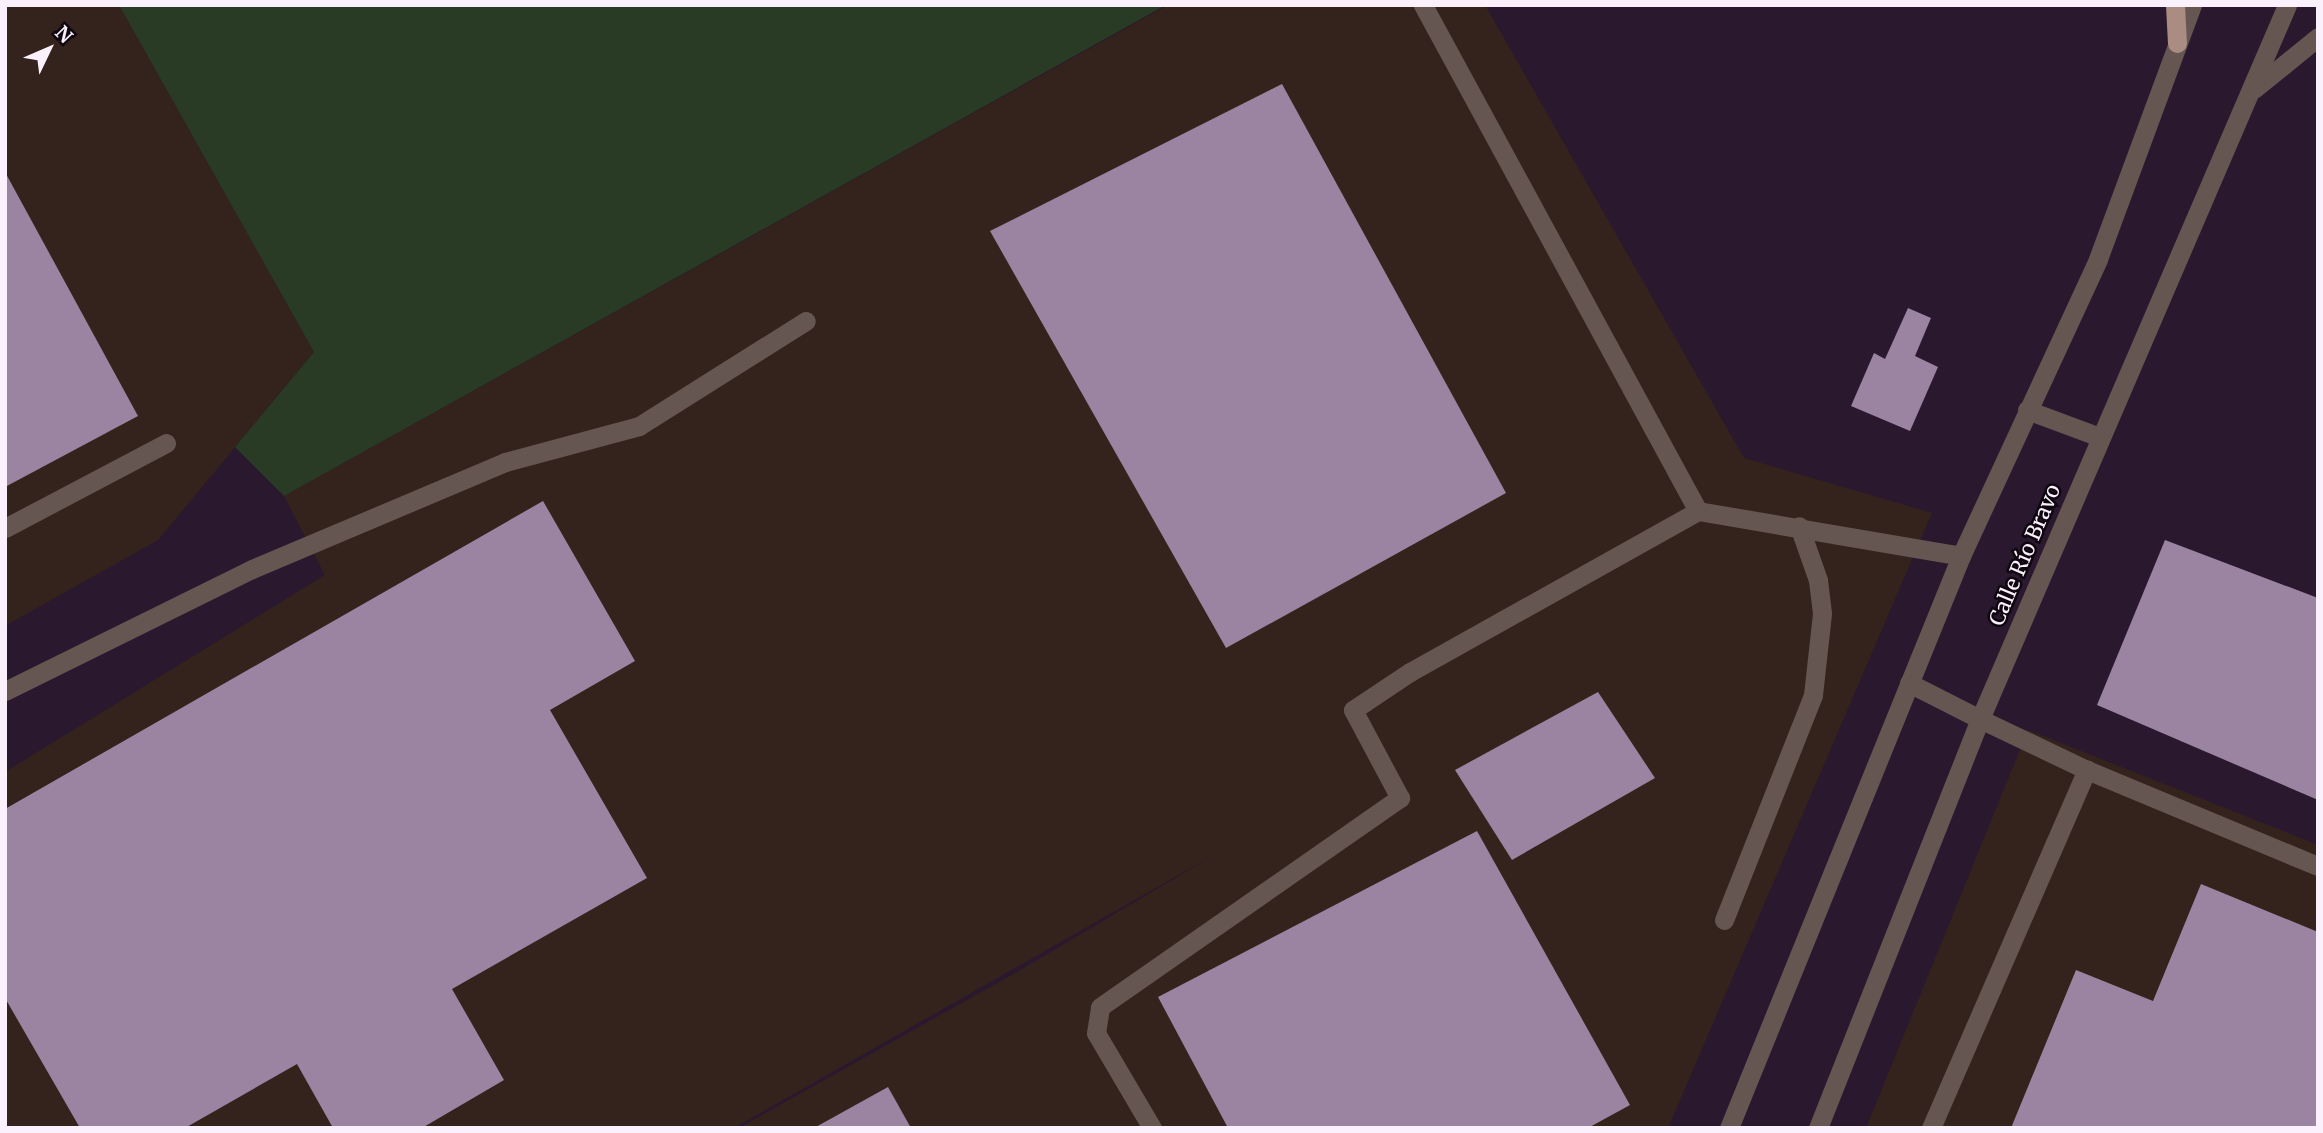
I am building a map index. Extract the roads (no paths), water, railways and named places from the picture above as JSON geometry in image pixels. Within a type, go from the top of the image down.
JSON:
[{"type":"main road","points":[[2175,5],[2178,43]]},
{"type":"street","points":[[1423,5],[1698,512]]},
{"type":"street","points":[[1729,1128],[1961,556],[2098,259],[2192,5]]},
{"type":"street","name":"Calle Río Bravo","points":[[1818,1128],[1980,719],[2100,437],[2254,89],[2287,5]]},
{"type":"street","points":[[2254,89],[2318,37]]},
{"type":"street","points":[[5,691],[252,569],[505,462],[639,426],[806,321]]},
{"type":"street","points":[[2027,410],[2100,437]]},
{"type":"street","points":[[5,528],[166,443]]},
{"type":"street","points":[[1152,1128],[1096,1033],[1100,1007],[1400,798],[1353,710],[1410,673],[1698,512],[1800,526],[1961,556]]},
{"type":"street","points":[[1724,920],[1813,695],[1822,613],[1818,580],[1800,526]]},
{"type":"street","points":[[1909,683],[2087,770],[2318,866]]},
{"type":"street","points":[[1931,1128],[2087,770]]}]
